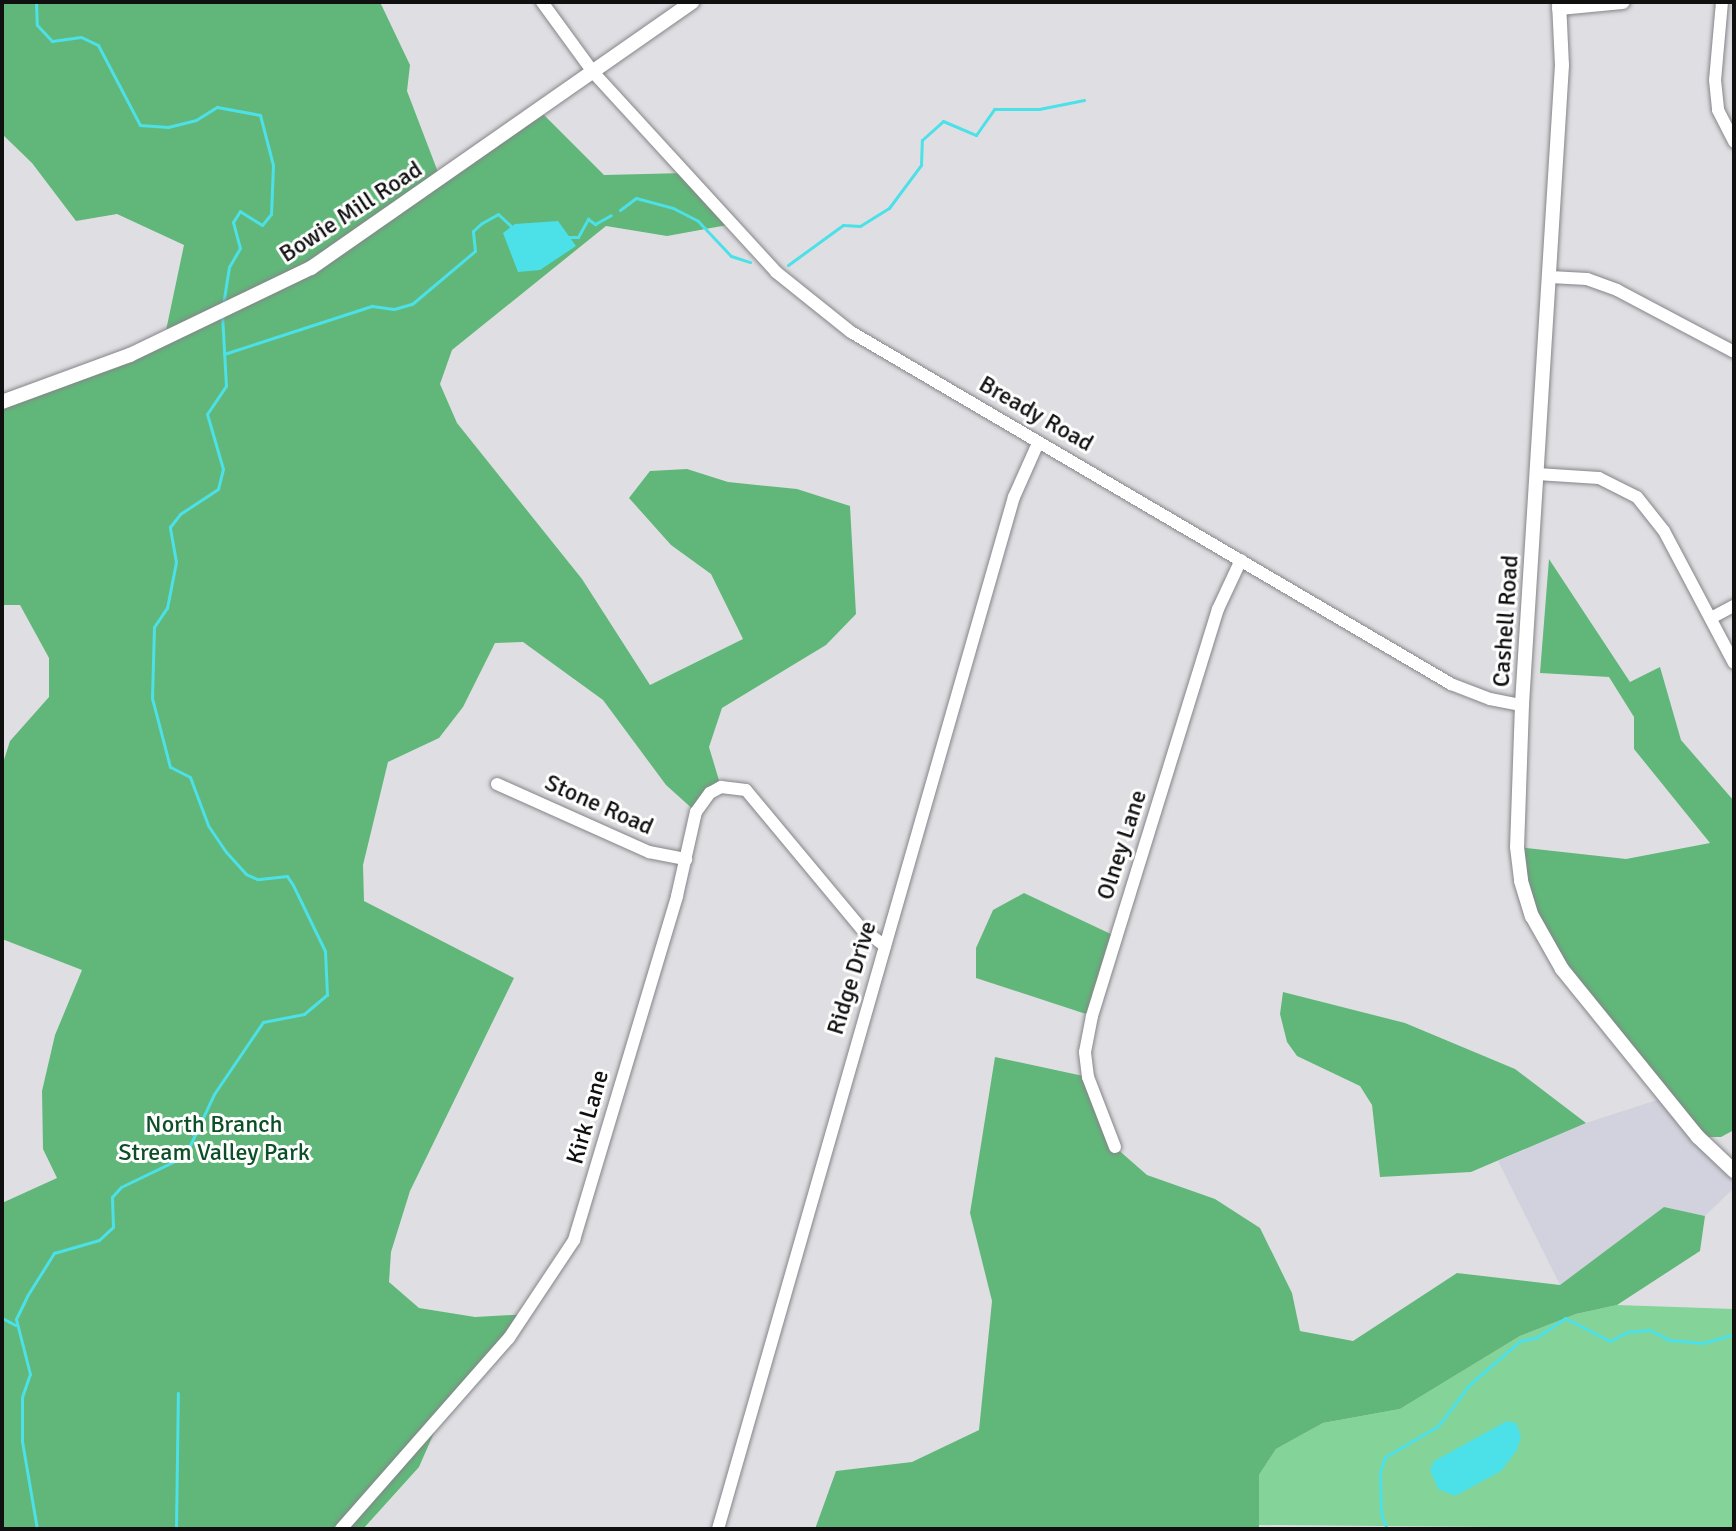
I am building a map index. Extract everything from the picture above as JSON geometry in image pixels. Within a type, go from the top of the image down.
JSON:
[{"type":"street","name":"Bready Road","points":[[542,2],[593,72],[804,298],[851,332],[1451,684],[1522,705]]},
{"type":"street","name":"Bowie Mill Road","points":[[2,402],[239,307],[365,234],[693,2]]},
{"type":"street","points":[[1559,5],[1623,2]]},
{"type":"street","points":[[1722,2],[1715,80],[1718,110],[1734,142]]},
{"type":"street","name":"Cashell Road","points":[[1559,5],[1562,65],[1522,705],[1517,847],[1532,916],[1562,969],[1698,1137],[1734,1171]]},
{"type":"street","points":[[1550,277],[1587,279],[1617,290],[1734,352]]},
{"type":"street","name":"Ridge Drive","points":[[718,1529],[1014,497],[1038,443]]},
{"type":"street","points":[[1537,474],[1599,478],[1637,497],[1664,531],[1734,663]]},
{"type":"street","name":"Olney Lane","points":[[1115,1147],[1088,1077],[1085,1052],[1092,1016],[1218,609],[1241,560]]},
{"type":"street","points":[[1711,618],[1734,606]]},
{"type":"street","name":"Stone Road","points":[[497,784],[649,852],[686,859]]},
{"type":"street","name":"Kirk Lane","points":[[341,1529],[440,1419],[528,1314],[574,1240],[686,859],[696,812],[710,793],[721,787],[746,790],[861,928],[885,946]]},
{"type":"shaded area","points":[[1666,1097],[1734,1171],[1734,1188],[1705,1216],[1664,1207],[1560,1285],[1498,1161],[1586,1123]]},
{"type":"green space","name":"North Branch Stream Valley Park","points":[[2,2],[380,2],[410,65],[407,91],[441,180],[539,110],[604,175],[685,173],[733,224],[667,236],[606,226],[452,350],[440,384],[457,423],[582,579],[650,685],[743,639],[711,574],[671,545],[629,498],[650,471],[687,469],[728,482],[797,489],[850,506],[856,614],[826,645],[722,708],[709,747],[721,787],[696,812],[666,785],[603,700],[523,642],[495,643],[463,707],[439,738],[388,762],[363,865],[364,901],[514,978],[410,1191],[391,1252],[389,1282],[419,1308],[475,1317],[528,1314],[440,1419],[419,1467],[363,1529],[2,1529],[2,1203],[57,1178],[43,1149],[42,1091],[55,1035],[82,970],[2,939],[2,766],[10,741],[49,697],[49,658],[20,605],[2,605],[2,402],[164,340],[184,245],[117,214],[76,221],[32,163],[2,134]]},
{"type":"green space","points":[[1549,559],[1630,682],[1660,667],[1681,740],[1734,801],[1734,1130],[1721,1137],[1698,1137],[1544,939],[1517,847],[1626,859],[1710,843],[1634,749],[1634,717],[1609,677],[1540,673]]},
{"type":"green space","points":[[1024,893],[1115,936],[1092,1016],[976,978],[976,948],[993,910]]},
{"type":"green space","points":[[1283,992],[1405,1023],[1515,1069],[1586,1123],[1471,1172],[1380,1177],[1372,1105],[1360,1086],[1297,1056],[1287,1042],[1280,1014]]},
{"type":"green space","points":[[995,1057],[1088,1077],[1115,1147],[1147,1175],[1215,1199],[1260,1228],[1292,1293],[1300,1331],[1353,1341],[1457,1273],[1560,1285],[1664,1207],[1705,1216],[1700,1251],[1617,1305],[1576,1314],[1520,1336],[1400,1409],[1323,1423],[1276,1449],[1259,1475],[1259,1529],[815,1529],[836,1471],[912,1462],[979,1430],[992,1301],[970,1213]]},
{"type":"green space","points":[[1617,1305],[1734,1309],[1734,1529],[1257,1525],[1240,1489],[1259,1475],[1276,1449],[1323,1423],[1400,1409],[1520,1336],[1576,1314]]},
{"type":"water","points":[[558,221],[576,246],[540,270],[518,272],[503,233],[515,224]]},
{"type":"water","points":[[1507,1421],[1516,1423],[1521,1436],[1517,1450],[1501,1471],[1455,1496],[1438,1489],[1430,1470],[1434,1461]]},
{"type":"waterway","points":[[36,2],[37,25],[52,41],[81,37],[98,45],[140,125],[168,127],[196,120],[217,107],[260,115],[273,165],[271,214],[262,225],[240,211],[233,222],[240,248],[229,267],[223,303]]},
{"type":"waterway","points":[[788,265],[843,225],[860,226],[889,208],[921,165],[922,140],[943,121],[976,135],[994,109],[1039,109],[1084,100]]},
{"type":"waterway","points":[[620,210],[636,198],[673,208],[698,221],[731,256],[750,262]]},
{"type":"waterway","points":[[224,354],[372,306],[394,309],[412,304],[475,251],[473,231],[482,223],[498,214],[514,229]]},
{"type":"waterway","points":[[567,237],[578,237],[588,219],[595,224],[611,215]]},
{"type":"waterway","points":[[37,1529],[22,1441],[22,1397],[30,1374],[16,1319],[27,1296],[54,1253],[99,1240],[113,1227],[112,1197],[121,1187],[185,1156],[214,1094],[263,1022],[304,1014],[327,995],[325,951],[293,885],[287,876],[257,879],[246,874],[226,852],[208,825],[190,777],[170,767],[152,698],[154,627],[167,608],[176,562],[170,527],[180,514],[218,489],[223,469],[207,414],[226,386],[222,315]]},
{"type":"waterway","points":[[2,1318],[15,1325]]},
{"type":"waterway","points":[[1387,1529],[1381,1514],[1380,1472],[1385,1457],[1438,1426],[1469,1385],[1520,1341],[1537,1337],[1565,1318],[1610,1341],[1627,1332],[1650,1330],[1669,1340],[1703,1343],[1734,1334]]},
{"type":"waterway","points":[[176,1529],[178,1393]]}]
